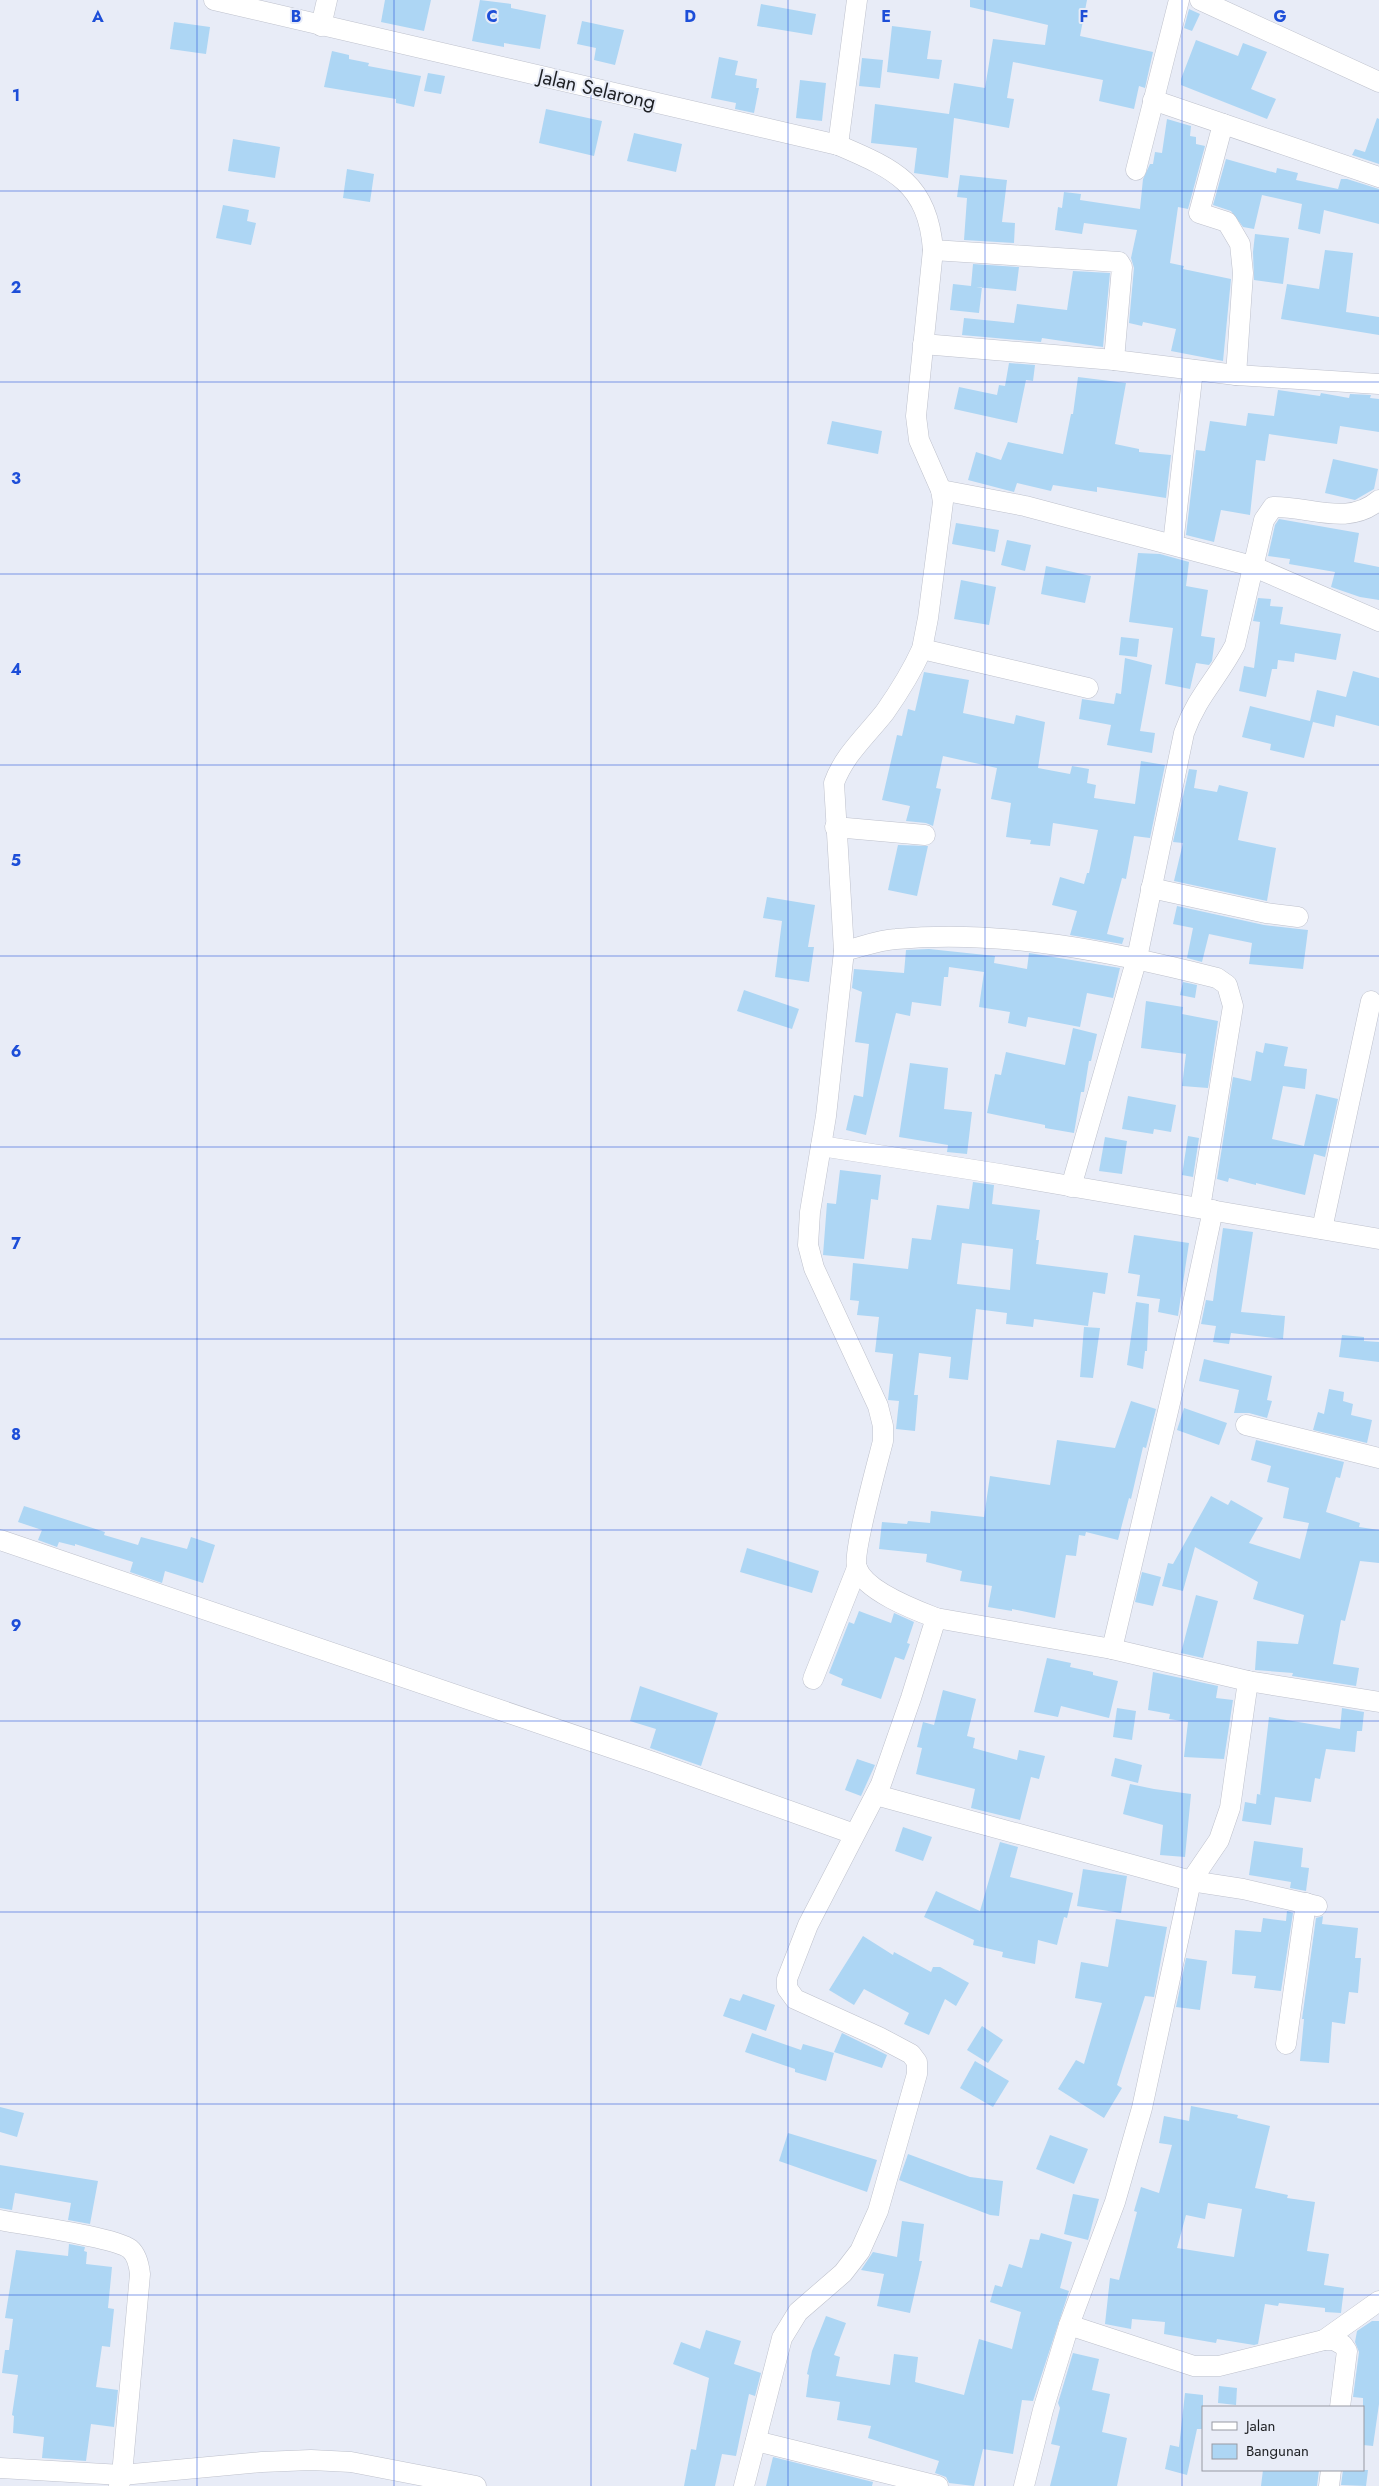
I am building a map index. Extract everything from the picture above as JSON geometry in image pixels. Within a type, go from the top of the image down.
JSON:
[{"type":"street","name":"Jalan Selarong","points":[[214,0],[838,145],[900,175],[915,191],[926,210],[932,233],[934,250],[916,416],[919,440],[941,490]]},
{"type":"street","points":[[321,26],[327,0]]},
{"type":"street","points":[[838,145],[857,0]]},
{"type":"street","points":[[1136,170],[1179,0]]},
{"type":"street","points":[[1200,0],[1379,82]]},
{"type":"street","points":[[1153,100],[1379,177]]},
{"type":"street","points":[[1223,124],[1199,213],[1227,222],[1240,244],[1244,273],[1236,375]]},
{"type":"street","points":[[934,250],[1120,263],[1114,360]]},
{"type":"street","points":[[923,344],[1114,360],[1236,375],[1379,384]]},
{"type":"street","points":[[1173,544],[1193,370]]},
{"type":"street","points":[[813,1680],[857,1568],[859,1541],[883,1441],[883,1426],[878,1406],[814,1268],[808,1245],[810,1212],[821,1146],[844,951],[834,783],[838,770],[885,711],[922,649],[942,518],[941,490],[1025,506],[1252,566],[1379,620]]},
{"type":"street","points":[[1071,1187],[1137,958],[1184,733],[1192,710],[1227,661],[1235,645],[1264,520],[1273,507],[1336,515],[1354,513],[1371,507],[1379,500]]},
{"type":"street","points":[[922,649],[1088,688]]},
{"type":"street","points":[[836,827],[925,835]]},
{"type":"street","points":[[1151,888],[1266,913],[1298,917]]},
{"type":"street","points":[[844,951],[893,939],[943,936],[1016,940],[1137,958],[1217,978],[1227,985],[1231,994],[1233,1006],[1206,1209],[1185,1341],[1112,1649]]},
{"type":"street","points":[[1322,1229],[1371,1001]]},
{"type":"street","points":[[821,1146],[1000,1174],[1379,1239]]},
{"type":"street","points":[[1246,1425],[1379,1458]]},
{"type":"street","points":[[0,1540],[662,1766],[854,1834]]},
{"type":"street","points":[[857,1568],[864,1578],[878,1590],[898,1602],[936,1618],[1112,1649],[1248,1681],[1379,1702]]},
{"type":"street","points":[[744,2486],[782,2338],[798,2312],[843,2272],[860,2251],[878,2211],[917,2074],[917,2062],[911,2054],[879,2037],[796,1999],[787,1988],[790,1968],[808,1925],[876,1795],[912,1698],[936,1618]]},
{"type":"street","points":[[1024,2486],[1042,2410],[1069,2325],[1115,2202],[1142,2108],[1191,1881],[1199,1866],[1219,1840],[1225,1827],[1230,1808],[1248,1681]]},
{"type":"street","points":[[876,1795],[1191,1881],[1243,1889],[1312,1904],[1286,2044]]},
{"type":"street","points":[[0,2220],[113,2242],[131,2250],[138,2262],[140,2274],[120,2481]]},
{"type":"street","points":[[1324,2340],[1379,2301]]},
{"type":"street","points":[[1069,2325],[1185,2365],[1207,2367],[1324,2340],[1334,2340],[1343,2345],[1347,2351],[1340,2406]]},
{"type":"street","points":[[756,2441],[938,2486]]},
{"type":"street","points":[[0,2468],[120,2481],[262,2462],[312,2460],[351,2462],[465,2485]]},
{"type":"street","points":[[1328,2486],[1331,2471]]},
{"type":"building","points":[[385,0],[431,0],[424,31],[381,22]]},
{"type":"building","points":[[480,0],[511,4],[511,8],[546,15],[540,49],[504,43],[504,47],[472,41]]},
{"type":"building","points":[[970,0],[1087,0],[1080,36],[1153,52],[1145,88],[1139,86],[1134,109],[1099,101],[1103,80],[1013,62],[1007,98],[1014,99],[1009,128],[954,118],[948,178],[914,173],[917,148],[871,143],[875,104],[949,114],[954,83],[985,88],[993,39],[1045,45],[1048,25],[970,7]]},
{"type":"building","points":[[761,4],[816,14],[812,35],[757,26]]},
{"type":"building","points":[[1189,9],[1200,14],[1192,31],[1184,28]]},
{"type":"building","points":[[582,21],[624,30],[615,65],[594,60],[596,48],[577,44]]},
{"type":"building","points":[[174,22],[210,27],[206,54],[170,49]]},
{"type":"building","points":[[892,26],[931,31],[927,59],[942,60],[939,79],[887,72]]},
{"type":"building","points":[[1196,40],[1238,56],[1243,43],[1267,52],[1251,89],[1276,99],[1267,119],[1181,85],[1181,79]]},
{"type":"building","points":[[332,51],[349,55],[349,59],[369,63],[368,66],[421,76],[414,107],[396,103],[396,99],[324,87]]},
{"type":"building","points":[[719,57],[738,61],[735,75],[757,79],[756,88],[759,88],[754,113],[735,109],[736,103],[711,98]]},
{"type":"building","points":[[862,58],[883,60],[880,88],[859,86]]},
{"type":"building","points":[[428,73],[445,76],[441,94],[424,91]]},
{"type":"building","points":[[800,80],[826,83],[822,121],[796,118]]},
{"type":"building","points":[[546,109],[602,121],[594,156],[539,143]]},
{"type":"building","points":[[1377,118],[1379,119],[1379,164],[1352,155],[1355,149],[1365,152]]},
{"type":"building","points":[[1167,119],[1191,126],[1190,136],[1196,137],[1196,144],[1205,146],[1188,209],[1178,207],[1170,263],[1184,266],[1183,269],[1231,279],[1223,361],[1171,351],[1176,329],[1143,322],[1142,326],[1129,323],[1134,268],[1131,258],[1137,230],[1084,223],[1082,234],[1055,230],[1058,207],[1062,208],[1064,192],[1081,194],[1080,200],[1140,209],[1143,179],[1150,164],[1153,164],[1155,152],[1162,153]]},
{"type":"building","points":[[634,133],[682,144],[676,172],[627,161]]},
{"type":"building","points":[[233,139],[280,147],[275,178],[228,171]]},
{"type":"building","points":[[1226,159],[1276,173],[1277,168],[1298,173],[1296,180],[1338,189],[1341,179],[1347,179],[1379,189],[1379,224],[1324,210],[1320,234],[1298,229],[1302,204],[1262,195],[1254,229],[1243,227],[1231,211],[1213,205]]},
{"type":"building","points":[[347,169],[374,174],[370,202],[343,198]]},
{"type":"building","points":[[960,175],[1007,180],[1002,222],[1015,223],[1014,243],[964,240],[967,198],[957,197]]},
{"type":"building","points":[[223,205],[249,210],[247,221],[256,223],[251,245],[216,238]]},
{"type":"building","points":[[1255,234],[1289,238],[1283,284],[1254,280],[1253,252]]},
{"type":"building","points":[[1325,250],[1353,253],[1346,312],[1379,317],[1379,335],[1281,319],[1287,284],[1319,289]]},
{"type":"building","points":[[973,264],[1019,267],[1016,291],[982,288],[979,313],[950,310],[953,284],[971,286]]},
{"type":"building","points":[[1073,271],[1110,273],[1103,347],[1042,338],[1041,342],[962,335],[964,318],[1014,323],[1017,304],[1067,310]]},
{"type":"building","points":[[1009,363],[1035,365],[1033,381],[1026,380],[1017,423],[954,409],[959,387],[997,395],[999,385],[1005,386]]},
{"type":"building","points":[[1078,377],[1126,383],[1115,444],[1139,449],[1139,452],[1171,455],[1166,498],[1097,487],[1097,492],[1053,485],[1051,491],[1017,483],[1014,492],[968,480],[976,452],[1001,460],[1008,442],[1063,454],[1071,414],[1073,414]]},
{"type":"building","points":[[1278,390],[1320,396],[1321,393],[1349,398],[1350,394],[1371,395],[1370,398],[1379,399],[1379,432],[1340,426],[1337,444],[1269,434],[1265,461],[1256,460],[1250,515],[1221,510],[1214,542],[1186,535],[1196,450],[1205,451],[1210,421],[1246,426],[1248,413],[1274,416]]},
{"type":"building","points":[[832,421],[882,431],[878,454],[827,444]]},
{"type":"building","points":[[1333,459],[1378,469],[1374,489],[1355,500],[1325,493]]},
{"type":"building","points":[[1279,519],[1359,533],[1354,562],[1379,567],[1379,600],[1360,597],[1331,587],[1335,572],[1289,564],[1290,559],[1268,556],[1275,525]]},
{"type":"building","points":[[956,523],[999,530],[995,552],[952,544]]},
{"type":"building","points":[[1007,540],[1031,545],[1025,571],[1001,565]]},
{"type":"building","points":[[1138,553],[1160,554],[1189,562],[1186,586],[1208,590],[1201,636],[1215,638],[1212,661],[1209,665],[1196,663],[1190,689],[1165,684],[1173,628],[1129,622]]},
{"type":"building","points":[[1046,566],[1091,576],[1085,603],[1041,594]]},
{"type":"building","points":[[961,580],[996,587],[989,625],[954,619]]},
{"type":"building","points":[[1258,598],[1271,599],[1270,606],[1283,607],[1280,624],[1341,634],[1336,660],[1295,653],[1294,662],[1278,660],[1277,669],[1272,669],[1266,697],[1239,691],[1244,666],[1254,668],[1260,622],[1253,621]]},
{"type":"building","points":[[1121,637],[1139,639],[1137,657],[1119,655]]},
{"type":"building","points":[[1125,658],[1152,665],[1140,731],[1155,733],[1152,753],[1107,745],[1111,725],[1079,719],[1082,699],[1114,704],[1116,693],[1121,694]]},
{"type":"building","points":[[1353,671],[1379,678],[1379,726],[1336,715],[1334,727],[1313,722],[1304,758],[1270,750],[1271,744],[1242,737],[1250,706],[1310,721],[1317,690],[1346,697]]},
{"type":"building","points":[[924,672],[969,680],[963,713],[1014,724],[1016,715],[1045,722],[1038,768],[1070,774],[1072,766],[1089,769],[1087,783],[1096,785],[1094,798],[1135,804],[1141,761],[1165,765],[1150,838],[1134,836],[1126,879],[1122,878],[1107,934],[1124,938],[1122,944],[1070,935],[1077,911],[1052,905],[1060,877],[1084,884],[1087,873],[1089,873],[1098,830],[1053,823],[1050,846],[1030,844],[1031,840],[1006,837],[1011,803],[991,799],[997,768],[943,756],[936,788],[941,789],[933,826],[926,823],[906,821],[910,806],[882,800],[897,735],[902,736],[908,709],[915,711]]},
{"type":"building","points":[[1189,769],[1197,770],[1194,788],[1217,792],[1219,785],[1248,792],[1238,840],[1276,848],[1267,901],[1174,881],[1183,843],[1173,842]]},
{"type":"building","points":[[898,845],[928,846],[917,896],[888,890]]},
{"type":"building","points":[[767,897],[815,905],[808,947],[814,947],[809,982],[775,977],[782,921],[763,918]]},
{"type":"building","points":[[1177,906],[1264,925],[1308,930],[1303,969],[1249,964],[1252,943],[1209,934],[1202,962],[1187,958],[1193,928],[1173,924]]},
{"type":"building","points":[[929,949],[995,956],[994,963],[1027,969],[1029,953],[1120,968],[1113,998],[1087,993],[1080,1027],[1028,1017],[1026,1027],[1008,1023],[1010,1012],[979,1007],[984,972],[949,967],[948,977],[944,977],[941,1006],[912,1002],[910,1016],[896,1013],[866,1135],[846,1130],[854,1095],[863,1097],[869,1044],[855,1042],[862,992],[852,988],[854,969],[904,973],[906,950]]},
{"type":"building","points":[[1183,982],[1197,985],[1195,998],[1180,995]]},
{"type":"building","points":[[744,990],[799,1009],[792,1029],[737,1011]]},
{"type":"building","points":[[1146,1001],[1183,1007],[1182,1014],[1218,1021],[1208,1088],[1182,1086],[1186,1054],[1141,1048]]},
{"type":"building","points":[[1073,1028],[1097,1034],[1091,1061],[1089,1061],[1084,1092],[1081,1092],[1074,1133],[1045,1128],[1045,1125],[987,1113],[995,1074],[1001,1075],[1006,1052],[1065,1065]]},
{"type":"building","points":[[1265,1043],[1288,1047],[1284,1066],[1307,1069],[1305,1089],[1283,1086],[1272,1139],[1304,1146],[1316,1094],[1338,1099],[1325,1157],[1314,1154],[1305,1195],[1229,1178],[1228,1182],[1217,1179],[1233,1077],[1251,1081],[1256,1051],[1263,1053]]},
{"type":"building","points":[[910,1063],[948,1068],[944,1109],[972,1112],[967,1154],[947,1152],[948,1145],[899,1137]]},
{"type":"building","points":[[1128,1096],[1176,1105],[1171,1132],[1154,1129],[1153,1134],[1122,1129]]},
{"type":"building","points":[[1188,1136],[1199,1138],[1193,1177],[1182,1175]]},
{"type":"building","points":[[1105,1137],[1127,1141],[1122,1174],[1099,1171]]},
{"type":"building","points":[[840,1170],[881,1175],[878,1200],[871,1199],[864,1259],[823,1255],[827,1203],[836,1204]]},
{"type":"building","points":[[973,1182],[994,1185],[992,1204],[1040,1210],[1036,1240],[1039,1240],[1036,1264],[1108,1273],[1105,1294],[1093,1292],[1088,1326],[1034,1319],[1033,1327],[1006,1324],[1007,1313],[976,1309],[968,1380],[949,1378],[951,1357],[919,1353],[914,1395],[918,1395],[915,1431],[896,1429],[899,1401],[888,1400],[893,1354],[875,1352],[879,1317],[857,1315],[859,1301],[850,1300],[853,1263],[908,1269],[912,1238],[931,1240],[937,1205],[969,1209]],"holes":[[[962,1243],[1013,1249],[1010,1290],[957,1284]]]},
{"type":"building","points":[[1223,1228],[1253,1232],[1241,1312],[1285,1316],[1283,1339],[1231,1333],[1229,1344],[1213,1342],[1216,1326],[1201,1324],[1206,1300],[1213,1301]]},
{"type":"building","points":[[1134,1235],[1189,1243],[1178,1316],[1158,1312],[1160,1299],[1137,1296],[1140,1275],[1128,1273]]},
{"type":"building","points":[[1136,1302],[1149,1304],[1147,1351],[1145,1351],[1143,1369],[1127,1365]]},
{"type":"building","points":[[1084,1327],[1100,1328],[1093,1378],[1080,1377]]},
{"type":"building","points":[[1342,1335],[1364,1337],[1364,1341],[1379,1342],[1379,1362],[1339,1357]]},
{"type":"building","points":[[1204,1359],[1272,1376],[1267,1400],[1272,1401],[1267,1418],[1249,1413],[1234,1413],[1239,1390],[1199,1381]]},
{"type":"building","points":[[1329,1389],[1344,1392],[1343,1401],[1353,1404],[1351,1415],[1372,1420],[1367,1443],[1313,1430],[1318,1412],[1324,1414]]},
{"type":"building","points":[[1131,1401],[1156,1409],[1146,1448],[1143,1447],[1131,1499],[1129,1498],[1118,1540],[1086,1532],[1085,1536],[1079,1535],[1076,1556],[1066,1555],[1055,1618],[1012,1609],[1012,1611],[988,1607],[992,1586],[960,1581],[962,1571],[926,1562],[927,1554],[879,1549],[882,1522],[907,1524],[908,1521],[930,1523],[931,1511],[984,1517],[990,1476],[1050,1485],[1057,1440],[1115,1448]]},
{"type":"building","points":[[1184,1408],[1227,1423],[1219,1445],[1177,1430]]},
{"type":"building","points":[[1256,1440],[1344,1462],[1340,1478],[1336,1477],[1326,1512],[1360,1523],[1359,1527],[1379,1530],[1379,1563],[1360,1561],[1345,1621],[1341,1620],[1333,1664],[1359,1668],[1356,1686],[1292,1676],[1293,1673],[1255,1670],[1257,1641],[1298,1644],[1304,1615],[1253,1599],[1258,1582],[1195,1547],[1183,1591],[1162,1586],[1168,1563],[1173,1564],[1211,1496],[1228,1505],[1231,1500],[1263,1518],[1249,1543],[1300,1559],[1309,1523],[1283,1518],[1289,1488],[1267,1482],[1271,1466],[1251,1460]]},
{"type":"building","points":[[24,1506],[105,1532],[104,1535],[138,1545],[141,1537],[187,1549],[191,1537],[215,1545],[203,1583],[165,1571],[162,1583],[130,1572],[133,1562],[75,1544],[75,1546],[59,1542],[57,1547],[38,1540],[42,1530],[18,1522]]},
{"type":"building","points":[[747,1548],[819,1571],[812,1593],[740,1572]]},
{"type":"building","points":[[1142,1572],[1161,1577],[1153,1606],[1135,1602]]},
{"type":"building","points":[[1196,1595],[1218,1601],[1203,1658],[1181,1653]]},
{"type":"building","points":[[859,1611],[891,1623],[894,1613],[914,1622],[907,1643],[910,1644],[904,1660],[895,1657],[881,1699],[841,1685],[843,1679],[829,1673],[849,1622],[854,1624]]},
{"type":"building","points":[[1047,1658],[1071,1663],[1070,1667],[1093,1672],[1093,1675],[1118,1681],[1109,1718],[1061,1706],[1058,1717],[1034,1712]]},
{"type":"building","points":[[1153,1672],[1218,1686],[1216,1698],[1233,1700],[1224,1759],[1184,1757],[1188,1722],[1169,1719],[1170,1714],[1148,1710]]},
{"type":"building","points":[[640,1686],[718,1713],[701,1766],[650,1748],[656,1729],[630,1721]]},
{"type":"building","points":[[943,1690],[976,1699],[967,1736],[975,1738],[973,1748],[1017,1760],[1019,1750],[1045,1756],[1039,1779],[1031,1777],[1020,1820],[971,1808],[975,1789],[916,1774],[922,1748],[917,1747],[923,1722],[934,1725]]},
{"type":"building","points":[[1117,1708],[1136,1711],[1132,1740],[1113,1737]]},
{"type":"building","points":[[1342,1708],[1364,1712],[1362,1731],[1357,1731],[1355,1752],[1326,1749],[1320,1779],[1315,1778],[1311,1802],[1275,1797],[1271,1825],[1242,1821],[1245,1802],[1256,1804],[1257,1794],[1260,1795],[1269,1717],[1340,1729]]},
{"type":"building","points":[[1115,1758],[1142,1765],[1138,1783],[1111,1776]]},
{"type":"building","points":[[857,1759],[875,1765],[861,1796],[845,1790]]},
{"type":"building","points":[[1130,1784],[1191,1794],[1185,1857],[1160,1855],[1163,1825],[1123,1814]]},
{"type":"building","points":[[903,1827],[932,1837],[923,1861],[895,1851]]},
{"type":"building","points":[[1254,1841],[1303,1848],[1301,1867],[1309,1868],[1306,1891],[1290,1888],[1291,1882],[1249,1875]]},
{"type":"building","points":[[1000,1842],[1018,1847],[1010,1877],[1073,1893],[1067,1918],[1064,1917],[1057,1945],[1038,1940],[1035,1964],[1002,1957],[1003,1952],[973,1945],[974,1940],[924,1917],[936,1891],[980,1911]]},
{"type":"building","points":[[1083,1869],[1127,1876],[1121,1913],[1077,1906]]},
{"type":"building","points":[[1287,1911],[1293,1913],[1281,1991],[1254,1988],[1256,1976],[1232,1974],[1235,1930],[1261,1932],[1263,1918],[1286,1921]]},
{"type":"building","points":[[1323,1916],[1322,1924],[1358,1928],[1355,1958],[1361,1958],[1358,1993],[1349,1992],[1345,2024],[1332,2022],[1329,2063],[1300,2061],[1304,2019],[1302,2019],[1316,1918]]},
{"type":"building","points":[[1116,1919],[1167,1927],[1154,1997],[1145,1996],[1117,2085],[1122,2088],[1104,2118],[1058,2089],[1076,2060],[1084,2064],[1102,2003],[1075,1998],[1081,1962],[1108,1967]]},
{"type":"building","points":[[863,1936],[893,1955],[894,1952],[931,1972],[933,1967],[940,1967],[969,1983],[956,2006],[945,1999],[929,2035],[904,2024],[909,2013],[864,1989],[854,2005],[829,1990]]},
{"type":"building","points":[[1186,1958],[1207,1961],[1200,2010],[1176,2007]]},
{"type":"building","points":[[743,1994],[775,2005],[766,2031],[723,2016],[730,1998],[740,2001]]},
{"type":"building","points":[[982,2026],[1003,2040],[988,2063],[967,2050]]},
{"type":"building","points":[[752,2033],[801,2050],[803,2044],[834,2053],[826,2081],[795,2072],[795,2069],[745,2052]]},
{"type":"building","points":[[842,2033],[887,2055],[882,2068],[834,2052]]},
{"type":"building","points":[[975,2061],[1009,2081],[993,2107],[960,2088]]},
{"type":"building","points":[[1191,2106],[1238,2115],[1237,2118],[1270,2126],[1255,2188],[1288,2195],[1287,2198],[1315,2202],[1307,2251],[1329,2254],[1324,2285],[1344,2288],[1341,2313],[1325,2312],[1325,2308],[1279,2303],[1278,2306],[1265,2304],[1258,2344],[1254,2345],[1217,2339],[1216,2343],[1164,2334],[1165,2322],[1132,2319],[1131,2329],[1105,2324],[1110,2278],[1119,2280],[1137,2212],[1134,2211],[1141,2187],[1159,2193],[1172,2145],[1159,2143],[1164,2116],[1189,2121]],"holes":[[[1208,2203],[1242,2209],[1234,2257],[1177,2248],[1186,2215],[1205,2219]]]},
{"type":"building","points":[[0,2107],[24,2113],[17,2137],[0,2132]]},
{"type":"building","points":[[788,2133],[877,2160],[867,2192],[779,2161]]},
{"type":"building","points":[[1050,2135],[1088,2149],[1074,2184],[1036,2169]]},
{"type":"building","points":[[908,2154],[970,2177],[1003,2181],[999,2216],[990,2215],[899,2180]]},
{"type":"building","points":[[0,2165],[98,2181],[90,2224],[68,2220],[71,2203],[15,2193],[12,2210],[0,2208]]},
{"type":"building","points":[[1073,2194],[1099,2199],[1088,2240],[1064,2234]]},
{"type":"building","points":[[902,2221],[924,2224],[919,2261],[922,2261],[910,2313],[877,2306],[884,2274],[861,2270],[873,2252],[897,2257]]},
{"type":"building","points":[[1041,2233],[1072,2242],[1060,2288],[1069,2291],[1033,2401],[1022,2400],[1013,2454],[983,2449],[974,2486],[949,2483],[946,2477],[935,2473],[939,2461],[868,2438],[871,2426],[837,2420],[840,2402],[806,2397],[809,2375],[807,2374],[812,2351],[826,2316],[846,2323],[834,2355],[840,2357],[836,2376],[890,2385],[894,2354],[918,2357],[915,2382],[964,2395],[979,2339],[1012,2349],[1021,2312],[990,2302],[995,2285],[1002,2287],[1009,2264],[1022,2268],[1030,2239],[1039,2240]]},
{"type":"building","points":[[69,2244],[85,2247],[84,2251],[87,2252],[86,2264],[112,2267],[108,2308],[114,2309],[110,2347],[102,2346],[96,2387],[118,2390],[114,2427],[91,2424],[86,2461],[42,2458],[44,2437],[13,2433],[14,2416],[12,2415],[18,2375],[2,2373],[5,2350],[9,2350],[13,2319],[5,2318],[16,2250],[68,2256]]},
{"type":"building","points":[[1372,2321],[1379,2321],[1379,2404],[1373,2446],[1364,2445],[1363,2398],[1353,2397],[1359,2352],[1355,2342],[1357,2331]]},
{"type":"building","points":[[706,2330],[741,2341],[734,2364],[761,2373],[755,2396],[749,2394],[736,2456],[722,2454],[715,2486],[684,2486],[691,2449],[696,2450],[709,2378],[673,2364],[681,2342],[700,2349]]},
{"type":"building","points":[[1073,2353],[1099,2359],[1092,2390],[1110,2394],[1102,2432],[1127,2438],[1117,2486],[1050,2486],[1060,2446],[1051,2444],[1060,2408],[1058,2403]]},
{"type":"building","points":[[1219,2386],[1237,2388],[1236,2405],[1218,2403]]},
{"type":"building","points":[[1185,2393],[1203,2395],[1202,2429],[1197,2429],[1187,2475],[1165,2469],[1170,2445],[1179,2447]]},
{"type":"building","points":[[773,2457],[873,2482],[872,2486],[766,2486]]},
{"type":"building","points":[[1368,2470],[1366,2486],[1341,2485],[1343,2471]]},
{"type":"building","points":[[1263,2471],[1319,2471],[1317,2486],[1261,2486]]}]
